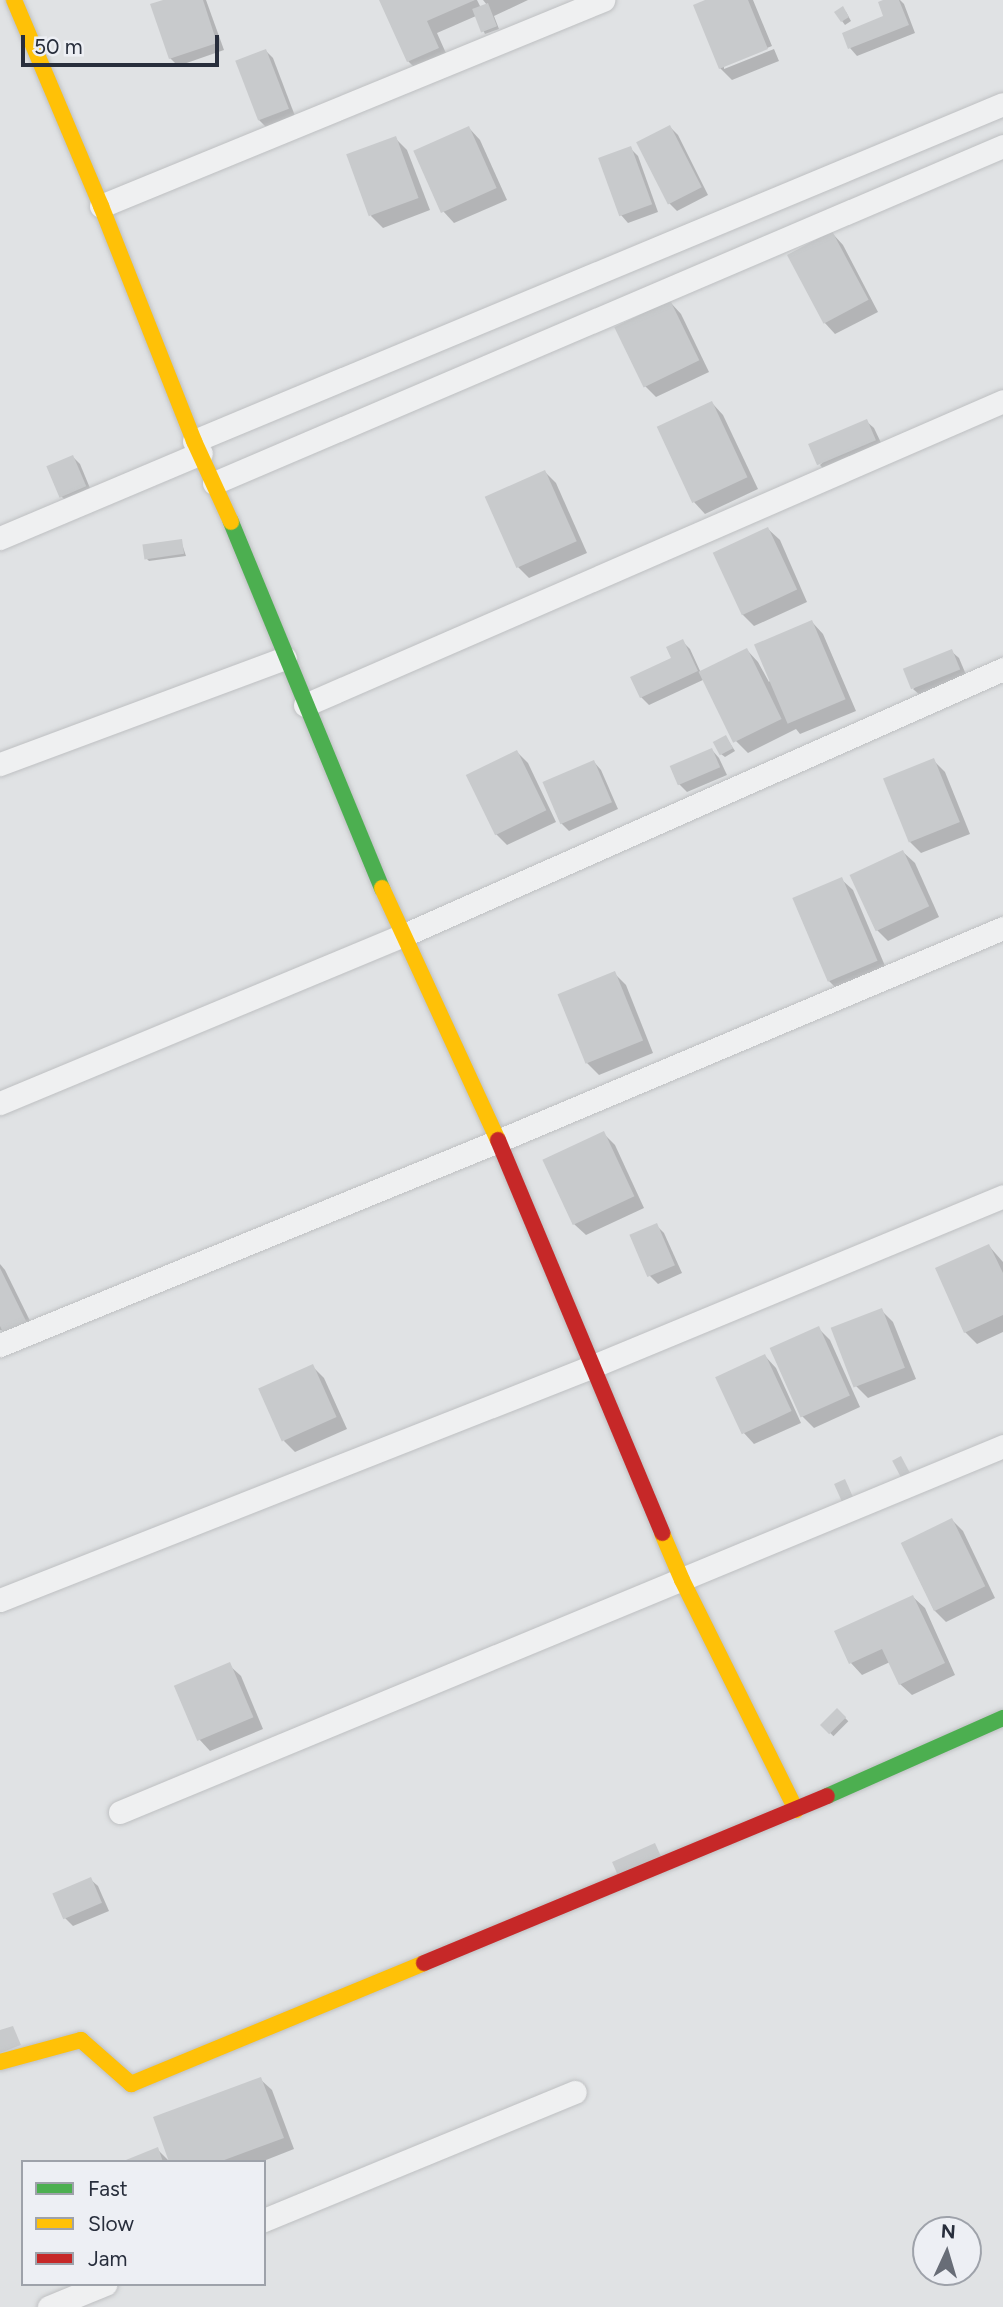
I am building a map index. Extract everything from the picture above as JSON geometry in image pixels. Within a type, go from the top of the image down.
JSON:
[{"type":"street","points":[[14,0],[102,206],[198,447],[402,936],[498,1141],[682,1580],[796,1810]]},
{"type":"street","points":[[102,206],[603,0]]},
{"type":"street","points":[[0,538],[198,447],[1003,104]]},
{"type":"street","points":[[214,483],[1003,146]]},
{"type":"street","points":[[305,705],[1003,401]]},
{"type":"street","points":[[0,764],[285,658]]},
{"type":"street","points":[[0,1102],[402,936],[1003,669]]},
{"type":"street","points":[[0,1345],[498,1141],[1003,928]]},
{"type":"street","points":[[0,1600],[591,1367],[1003,1196]]},
{"type":"street","points":[[120,1812],[1003,1446]]},
{"type":"street","points":[[0,2062],[81,2039],[131,2084],[796,1810],[1003,1718]]},
{"type":"street","points":[[266,2219],[575,2092]]},
{"type":"street","points":[[49,2307],[100,2286]]},
{"type":"building","points":[[163,0],[203,0],[217,43],[169,59],[150,4]]},
{"type":"building","points":[[379,0],[475,0],[427,21],[439,48],[407,62]]},
{"type":"building","points":[[705,0],[748,0],[768,49],[719,69],[693,5]]},
{"type":"building","points":[[899,0],[909,25],[848,49],[842,33],[883,16],[878,2]]},
{"type":"building","points":[[488,3],[497,26],[481,32],[472,9]]},
{"type":"building","points":[[843,6],[849,17],[841,22],[834,12]]},
{"type":"building","points":[[266,49],[289,109],[258,121],[235,61]]},
{"type":"building","points":[[670,125],[702,187],[668,205],[636,142]]},
{"type":"building","points":[[469,126],[497,188],[441,213],[413,151]]},
{"type":"building","points":[[396,136],[419,198],[369,216],[346,154]]},
{"type":"building","points":[[631,146],[652,204],[619,216],[598,158]]},
{"type":"building","points":[[832,231],[869,300],[824,324],[787,255]]},
{"type":"building","points":[[670,300],[699,360],[644,387],[614,327]]},
{"type":"building","points":[[712,401],[747,477],[692,503],[657,427]]},
{"type":"building","points":[[867,419],[876,440],[817,465],[808,444]]},
{"type":"building","points":[[73,455],[86,486],[60,498],[46,466]]},
{"type":"building","points":[[545,470],[577,541],[516,568],[485,497]]},
{"type":"building","points":[[768,527],[797,590],[742,615],[713,553]]},
{"type":"building","points":[[182,539],[184,554],[144,559],[142,545]]},
{"type":"building","points":[[812,620],[846,699],[788,724],[754,645]]},
{"type":"building","points":[[683,639],[698,671],[640,698],[630,677],[671,658],[666,647]]},
{"type":"building","points":[[747,648],[782,719],[733,743],[698,672]]},
{"type":"building","points":[[952,649],[960,669],[911,689],[903,669]]},
{"type":"building","points":[[726,735],[733,748],[720,755],[713,742]]},
{"type":"building","points":[[712,748],[720,767],[678,785],[670,766]]},
{"type":"building","points":[[517,750],[546,810],[495,835],[466,775]]},
{"type":"building","points":[[934,758],[960,822],[909,843],[883,779]]},
{"type":"building","points":[[594,760],[612,802],[560,824],[542,782]]},
{"type":"building","points":[[903,850],[929,906],[876,931],[850,875]]},
{"type":"building","points":[[842,877],[878,961],[828,982],[792,898]]},
{"type":"building","points":[[615,971],[643,1041],[586,1064],[558,994]]},
{"type":"building","points":[[604,1131],[634,1196],[573,1225],[542,1160]]},
{"type":"building","points":[[657,1223],[675,1265],[647,1277],[629,1235]]},
{"type":"building","points":[[989,1244],[1003,1273],[1003,1315],[964,1333],[935,1268]]},
{"type":"building","points":[[0,1268],[28,1325],[5,1336],[0,1326]]},
{"type":"building","points":[[882,1308],[905,1368],[854,1387],[831,1328]]},
{"type":"building","points":[[819,1326],[850,1395],[801,1417],[770,1348]]},
{"type":"building","points":[[765,1354],[792,1411],[742,1434],[715,1377]]},
{"type":"building","points":[[313,1364],[337,1417],[282,1441],[258,1388]]},
{"type":"building","points":[[901,1456],[912,1477],[903,1482],[892,1461]]},
{"type":"building","points":[[845,1479],[855,1501],[844,1506],[834,1484]]},
{"type":"building","points":[[952,1518],[985,1586],[934,1611],[901,1543]]},
{"type":"building","points":[[913,1595],[945,1663],[899,1685],[882,1649],[849,1664],[834,1631]]},
{"type":"building","points":[[230,1662],[253,1717],[197,1741],[174,1686]]},
{"type":"building","points":[[837,1708],[846,1717],[829,1734],[820,1725]]},
{"type":"building","points":[[655,1843],[662,1859],[619,1878],[612,1862]]},
{"type":"building","points":[[91,1877],[102,1903],[63,1919],[52,1893]]},
{"type":"building","points":[[13,2026],[21,2045],[0,2053],[0,2030]]},
{"type":"building","points":[[261,2077],[284,2138],[224,2160],[168,2160],[153,2117]]},
{"type":"building","points":[[158,2147],[162,2160],[126,2160]]},
{"type":"traffic: fast","points":[[231,522],[382,888]]},
{"type":"traffic: fast","points":[[827,1796],[1003,1718]]},
{"type":"traffic: slow","points":[[14,0],[101,206],[194,441],[231,522]]},
{"type":"traffic: slow","points":[[382,888],[498,1140]]},
{"type":"traffic: slow","points":[[662,1533],[682,1580],[796,1810]]},
{"type":"traffic: slow","points":[[0,2062],[81,2040],[131,2084],[424,1963]]},
{"type":"traffic: jam","points":[[498,1140],[662,1533]]},
{"type":"traffic: jam","points":[[424,1963],[827,1796]]}]
